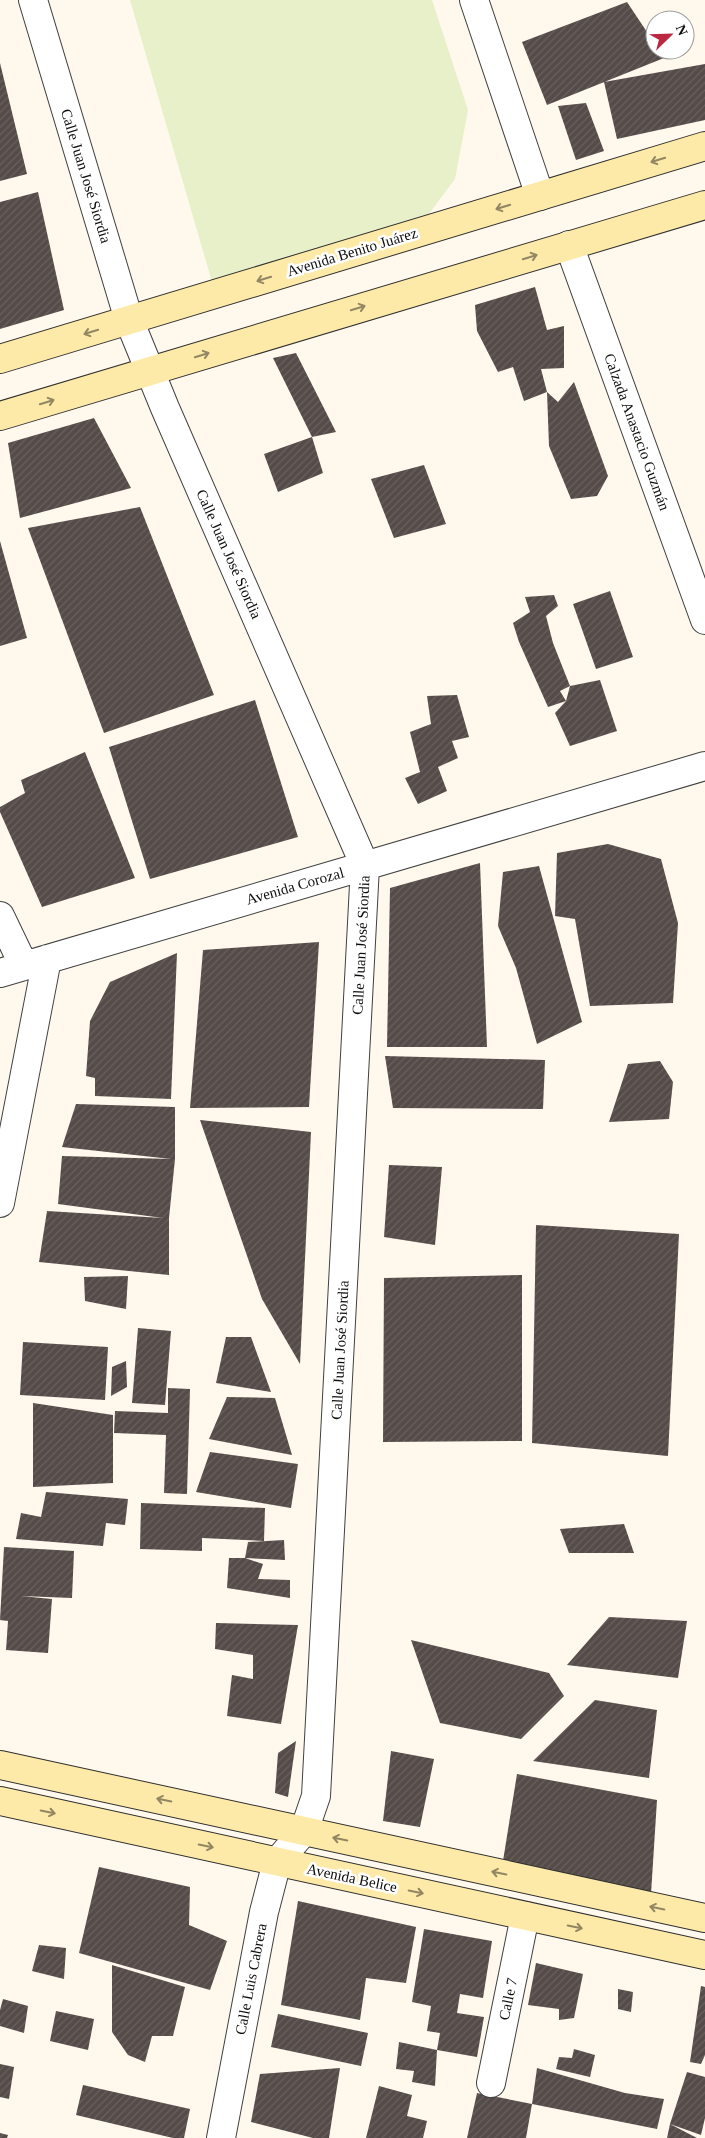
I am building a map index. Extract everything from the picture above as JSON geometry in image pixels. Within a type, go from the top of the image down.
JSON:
[{"type":"main road","name":"Avenida Benito Juárez","points":[[0,359],[705,146]]},
{"type":"main road","points":[[0,416],[705,204]]},
{"type":"main road","points":[[0,1765],[705,1918]]},
{"type":"main road","name":"Avenida Belice","points":[[0,1801],[705,1955]]},
{"type":"street","name":"Calle Juan José Siordia","points":[[33,0],[129,320],[149,371],[365,866],[316,1796],[304,1831]]},
{"type":"street","points":[[474,0],[540,196]]},
{"type":"street","name":"Calzada Anastacio Guzmán","points":[[569,245],[705,620]]},
{"type":"street","name":"Avenida Corozal","points":[[24,966],[705,766]]},
{"type":"street","points":[[0,916],[24,966],[0,1203]]},
{"type":"street","name":"Calle Luis Cabrera","points":[[225,2137],[264,1912],[277,1862],[304,1831]]},
{"type":"street","name":"Calle 7","points":[[491,2082],[526,1916]]},
{"type":"green space","points":[[130,0],[432,0],[468,110],[455,179],[408,242],[217,299]]},
{"type":"building","points":[[627,2],[645,29],[645,60],[659,60],[547,105],[522,42]]},
{"type":"building","points":[[0,63],[27,174],[0,181]]},
{"type":"building","points":[[705,64],[705,120],[617,139],[604,82]]},
{"type":"building","points":[[586,103],[604,151],[576,160],[558,106]]},
{"type":"building","points":[[38,192],[64,310],[0,329],[0,202]]},
{"type":"building","points":[[535,287],[547,330],[564,326],[564,368],[541,369],[547,392],[524,401],[513,367],[498,372],[477,331],[475,305]]},
{"type":"building","points":[[296,353],[336,432],[312,437],[273,358]]},
{"type":"building","points":[[574,382],[608,476],[597,496],[571,499],[549,446],[547,392],[558,402]]},
{"type":"building","points":[[94,418],[131,488],[20,518],[8,443]]},
{"type":"building","points":[[312,437],[323,473],[278,492],[264,454]]},
{"type":"building","points":[[424,465],[446,524],[394,538],[371,479]]},
{"type":"building","points":[[140,507],[214,695],[104,733],[28,528]]},
{"type":"building","points":[[0,541],[27,638],[0,646]]},
{"type":"building","points":[[610,591],[633,657],[596,669],[573,604]]},
{"type":"building","points":[[554,595],[558,606],[546,616],[553,643],[570,686],[560,691],[566,701],[548,707],[519,642],[513,623],[530,612],[525,597]]},
{"type":"building","points":[[600,680],[617,731],[570,746],[555,713],[566,701],[570,686]]},
{"type":"building","points":[[457,695],[469,737],[452,741],[458,758],[438,767],[447,791],[418,804],[405,778],[420,772],[410,732],[431,724],[427,696]]},
{"type":"building","points":[[255,700],[298,837],[150,879],[109,747]]},
{"type":"building","points":[[85,752],[135,878],[42,907],[0,812],[0,807],[25,793],[21,780]]},
{"type":"building","points":[[608,844],[661,859],[678,923],[673,1003],[590,1006],[575,919],[555,916],[557,853]]},
{"type":"building","points":[[480,863],[487,1047],[387,1047],[390,888]]},
{"type":"building","points":[[539,866],[582,1022],[537,1044],[516,968],[498,926],[503,872]]},
{"type":"building","points":[[319,942],[309,1107],[190,1108],[203,950]]},
{"type":"building","points":[[177,953],[171,1099],[95,1096],[95,1078],[86,1076],[90,1021],[110,982]]},
{"type":"building","points":[[385,1056],[545,1060],[543,1109],[393,1108]]},
{"type":"building","points":[[660,1061],[673,1082],[669,1119],[609,1122],[628,1064]]},
{"type":"building","points":[[76,1104],[175,1107],[175,1159],[169,1218],[169,1275],[39,1262],[47,1211],[163,1218],[58,1204],[62,1156],[171,1159],[62,1147]]},
{"type":"building","points":[[200,1120],[311,1132],[300,1364],[262,1299]]},
{"type":"building","points":[[389,1165],[442,1167],[435,1245],[384,1237]]},
{"type":"building","points":[[536,1225],[679,1234],[668,1456],[532,1443]]},
{"type":"building","points":[[522,1275],[522,1441],[383,1442],[384,1278]]},
{"type":"building","points":[[128,1276],[126,1309],[85,1301],[84,1277]]},
{"type":"building","points":[[138,1328],[171,1331],[165,1405],[132,1403]]},
{"type":"building","points":[[226,1337],[251,1337],[271,1392],[216,1383]]},
{"type":"building","points":[[23,1342],[108,1347],[105,1400],[20,1395]]},
{"type":"building","points":[[126,1361],[127,1387],[111,1396],[112,1367]]},
{"type":"building","points":[[168,1388],[190,1389],[187,1494],[164,1493],[166,1435],[114,1433],[115,1411],[168,1413]]},
{"type":"building","points":[[227,1397],[275,1398],[292,1455],[209,1439]]},
{"type":"building","points":[[33,1403],[113,1415],[113,1483],[33,1487]]},
{"type":"building","points":[[210,1452],[298,1464],[291,1508],[196,1492]]},
{"type":"building","points":[[46,1492],[128,1499],[125,1525],[106,1523],[103,1546],[16,1539],[21,1513],[41,1517]]},
{"type":"building","points":[[141,1503],[265,1508],[264,1541],[202,1538],[202,1551],[140,1549]]},
{"type":"building","points":[[624,1524],[634,1553],[569,1553],[560,1529]]},
{"type":"building","points":[[284,1540],[285,1560],[245,1558],[248,1542]]},
{"type":"building","points":[[4,1547],[74,1551],[72,1598],[21,1596],[52,1599],[48,1653],[6,1650],[8,1621],[0,1620]]},
{"type":"building","points":[[229,1558],[245,1558],[263,1564],[258,1579],[290,1580],[290,1598],[227,1588]]},
{"type":"building","points":[[609,1617],[687,1621],[678,1678],[567,1665]]},
{"type":"building","points":[[216,1623],[298,1625],[281,1724],[227,1716],[232,1675],[253,1679],[253,1655],[215,1649]]},
{"type":"building","points":[[411,1640],[549,1673],[564,1696],[521,1739],[440,1723]]},
{"type":"building","points":[[595,1700],[657,1710],[649,1778],[533,1761]]},
{"type":"building","points":[[296,1741],[288,1797],[275,1793],[278,1753]]},
{"type":"building","points":[[391,1751],[434,1759],[420,1827],[383,1821]]},
{"type":"building","points":[[517,1774],[657,1800],[651,1894],[502,1867]]},
{"type":"building","points":[[99,1867],[190,1887],[189,1925],[227,1941],[210,1990],[79,1953]]},
{"type":"building","points":[[298,1901],[416,1927],[406,1983],[366,1978],[360,2020],[281,2005]]},
{"type":"building","points":[[424,1929],[492,1941],[483,1998],[460,1994],[457,2013],[484,2017],[477,2057],[437,2050],[440,2033],[427,2031],[431,2006],[412,2002]]},
{"type":"building","points":[[39,1945],[66,1948],[64,1979],[32,1971]]},
{"type":"building","points":[[536,1963],[583,1974],[574,2018],[559,2020],[559,2009],[528,2005]]},
{"type":"building","points":[[112,1965],[185,1987],[173,2036],[152,2036],[145,2062],[128,2055],[112,2032]]},
{"type":"building","points":[[701,1986],[705,1987],[705,2055],[701,2064],[690,2062]]},
{"type":"building","points":[[618,1989],[633,1992],[631,2012],[618,2009]]},
{"type":"building","points":[[3,1999],[28,2006],[24,2033],[0,2026],[0,2010]]},
{"type":"building","points":[[56,2011],[94,2019],[88,2050],[50,2041]]},
{"type":"building","points":[[278,2014],[368,2033],[361,2066],[271,2047]]},
{"type":"building","points":[[399,2042],[437,2050],[435,2086],[412,2082],[414,2071],[396,2069]]},
{"type":"building","points":[[574,2049],[595,2055],[590,2077],[556,2069],[559,2057],[572,2058]]},
{"type":"building","points":[[0,2064],[14,2067],[9,2099],[0,2097]]},
{"type":"building","points":[[340,2068],[329,2138],[313,2138],[251,2122],[260,2074]]},
{"type":"building","points":[[537,2068],[625,2093],[664,2099],[657,2129],[532,2104]]},
{"type":"building","points":[[687,2072],[705,2077],[705,2118],[701,2135],[670,2124]]},
{"type":"building","points":[[83,2085],[190,2109],[184,2138],[173,2138],[76,2115]]},
{"type":"building","points":[[379,2086],[412,2095],[407,2116],[427,2121],[423,2138],[366,2138]]},
{"type":"building","points":[[477,2093],[532,2104],[526,2138],[467,2138]]},
{"type":"building","points":[[670,2124],[697,2138],[667,2138]]},
{"type":"building","points":[[0,2133],[8,2135],[7,2138],[0,2138]]}]
